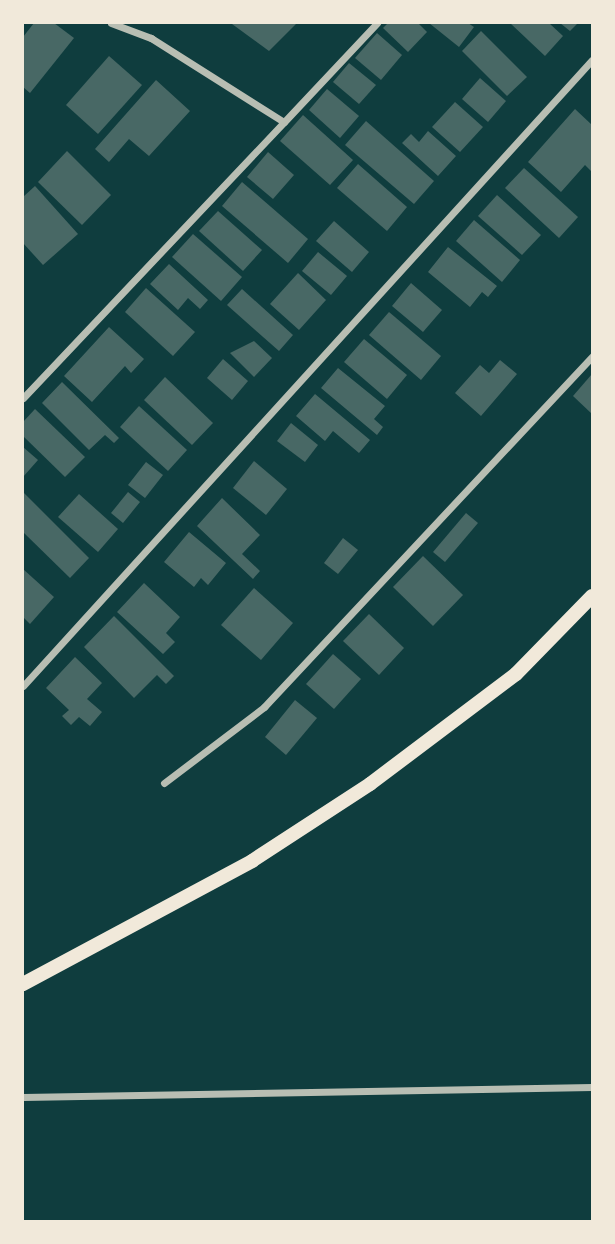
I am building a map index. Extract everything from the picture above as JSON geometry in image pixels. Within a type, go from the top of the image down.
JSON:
[{"type":"main road","points":[[23,984],[252,861],[370,784],[516,674],[592,596]]},
{"type":"street","points":[[111,23],[151,38],[284,122]]},
{"type":"street","points":[[23,398],[377,23]]},
{"type":"street","points":[[23,686],[592,60]]},
{"type":"street","points":[[164,783],[264,707],[592,356]]},
{"type":"street","points":[[23,1097],[592,1087]]},
{"type":"building","points":[[34,23],[54,23],[74,38],[30,93],[23,87],[23,37]]},
{"type":"building","points":[[234,23],[297,23],[269,51],[232,24]]},
{"type":"building","points":[[388,23],[418,23],[427,32],[408,52],[383,28]]},
{"type":"building","points":[[429,23],[468,23],[474,27],[459,47]]},
{"type":"building","points":[[510,23],[549,23],[563,36],[545,56]]},
{"type":"building","points":[[560,23],[578,23],[570,31]]},
{"type":"building","points":[[481,31],[527,77],[507,96],[462,51]]},
{"type":"building","points":[[377,33],[402,55],[381,80],[355,58]]},
{"type":"building","points":[[109,56],[142,85],[98,134],[66,105]]},
{"type":"building","points":[[349,63],[376,85],[359,104],[333,82]]},
{"type":"building","points":[[480,78],[506,101],[488,122],[462,99]]},
{"type":"building","points":[[156,80],[190,111],[149,156],[129,139],[109,162],[95,149]]},
{"type":"building","points":[[327,89],[359,116],[340,138],[309,110]]},
{"type":"building","points":[[455,102],[483,127],[460,152],[432,127]]},
{"type":"building","points":[[575,109],[592,125],[592,172],[585,165],[561,192],[528,162]]},
{"type":"building","points":[[303,115],[353,160],[330,185],[280,141]]},
{"type":"building","points":[[366,121],[434,181],[414,204],[345,145]]},
{"type":"building","points":[[428,131],[456,156],[438,176],[402,143],[411,134],[419,142]]},
{"type":"building","points":[[67,151],[111,195],[82,225],[38,182]]},
{"type":"building","points":[[268,152],[294,175],[273,199],[247,177]]},
{"type":"building","points":[[358,164],[407,207],[387,231],[337,188]]},
{"type":"building","points":[[524,168],[578,217],[559,238],[505,188]]},
{"type":"building","points":[[242,182],[308,239],[288,263],[222,206]]},
{"type":"building","points":[[35,186],[78,234],[43,265],[23,243],[23,197]]},
{"type":"building","points":[[497,195],[541,235],[522,255],[478,216]]},
{"type":"building","points":[[218,211],[262,250],[243,271],[199,231]]},
{"type":"building","points":[[474,220],[520,260],[502,282],[456,241]]},
{"type":"building","points":[[334,221],[369,252],[352,272],[316,241]]},
{"type":"building","points":[[193,234],[242,277],[221,301],[172,257]]},
{"type":"building","points":[[448,247],[497,286],[488,297],[482,292],[470,307],[428,272]]},
{"type":"building","points":[[318,252],[347,276],[331,295],[302,271]]},
{"type":"building","points":[[169,264],[208,300],[200,309],[188,298],[178,310],[150,284]]},
{"type":"building","points":[[298,273],[326,300],[299,330],[270,304]]},
{"type":"building","points":[[411,283],[442,310],[423,332],[392,306]]},
{"type":"building","points":[[146,288],[195,332],[173,356],[125,312]]},
{"type":"building","points":[[242,289],[293,335],[279,351],[227,305]]},
{"type":"building","points":[[389,312],[441,356],[421,380],[369,335]]},
{"type":"building","points":[[109,327],[144,359],[131,373],[125,366],[92,402],[64,376]]},
{"type":"building","points":[[364,339],[407,375],[387,399],[344,362]]},
{"type":"building","points":[[254,341],[272,358],[254,377],[230,353]]},
{"type":"building","points":[[223,359],[248,381],[232,400],[207,378]]},
{"type":"building","points":[[500,360],[517,374],[481,416],[455,393],[480,365],[489,373]]},
{"type":"building","points":[[338,368],[385,406],[374,419],[383,427],[377,435],[321,388]]},
{"type":"building","points":[[592,374],[592,414],[573,396]]},
{"type":"building","points":[[165,377],[213,423],[192,445],[144,400]]},
{"type":"building","points":[[62,382],[119,438],[114,443],[105,435],[89,450],[42,403]]},
{"type":"building","points":[[315,394],[370,440],[359,453],[333,431],[325,441],[296,416]]},
{"type":"building","points":[[139,406],[187,450],[168,471],[120,427]]},
{"type":"building","points":[[35,409],[85,457],[65,477],[23,436],[23,422]]},
{"type":"building","points":[[291,423],[318,445],[305,462],[277,441]]},
{"type":"building","points":[[23,447],[38,460],[23,477]]},
{"type":"building","points":[[254,461],[287,489],[266,515],[233,488]]},
{"type":"building","points":[[146,462],[163,475],[145,498],[128,485]]},
{"type":"building","points":[[23,492],[89,558],[70,578],[23,532]]},
{"type":"building","points":[[128,492],[140,502],[123,523],[111,513]]},
{"type":"building","points":[[79,494],[118,529],[98,552],[58,517]]},
{"type":"building","points":[[222,498],[260,535],[242,554],[260,571],[253,579],[197,526]]},
{"type":"building","points":[[466,513],[478,523],[445,562],[433,552]]},
{"type":"building","points":[[189,532],[226,563],[208,585],[201,578],[194,587],[164,562]]},
{"type":"building","points":[[343,538],[358,550],[338,574],[324,563]]},
{"type":"building","points":[[423,556],[463,595],[433,626],[393,587]]},
{"type":"building","points":[[23,569],[54,597],[30,624],[23,617]]},
{"type":"building","points":[[144,583],[180,617],[166,633],[175,642],[163,654],[117,612]]},
{"type":"building","points":[[254,588],[293,623],[261,660],[221,625]]},
{"type":"building","points":[[369,614],[404,648],[379,675],[343,641]]},
{"type":"building","points":[[114,616],[174,676],[166,684],[157,675],[134,698],[84,647]]},
{"type":"building","points":[[333,654],[361,679],[334,709],[306,684]]},
{"type":"building","points":[[75,657],[102,683],[87,699],[102,712],[90,726],[79,717],[71,725],[62,716],[69,710],[46,688]]},
{"type":"building","points":[[295,700],[317,718],[286,755],[265,737]]}]
